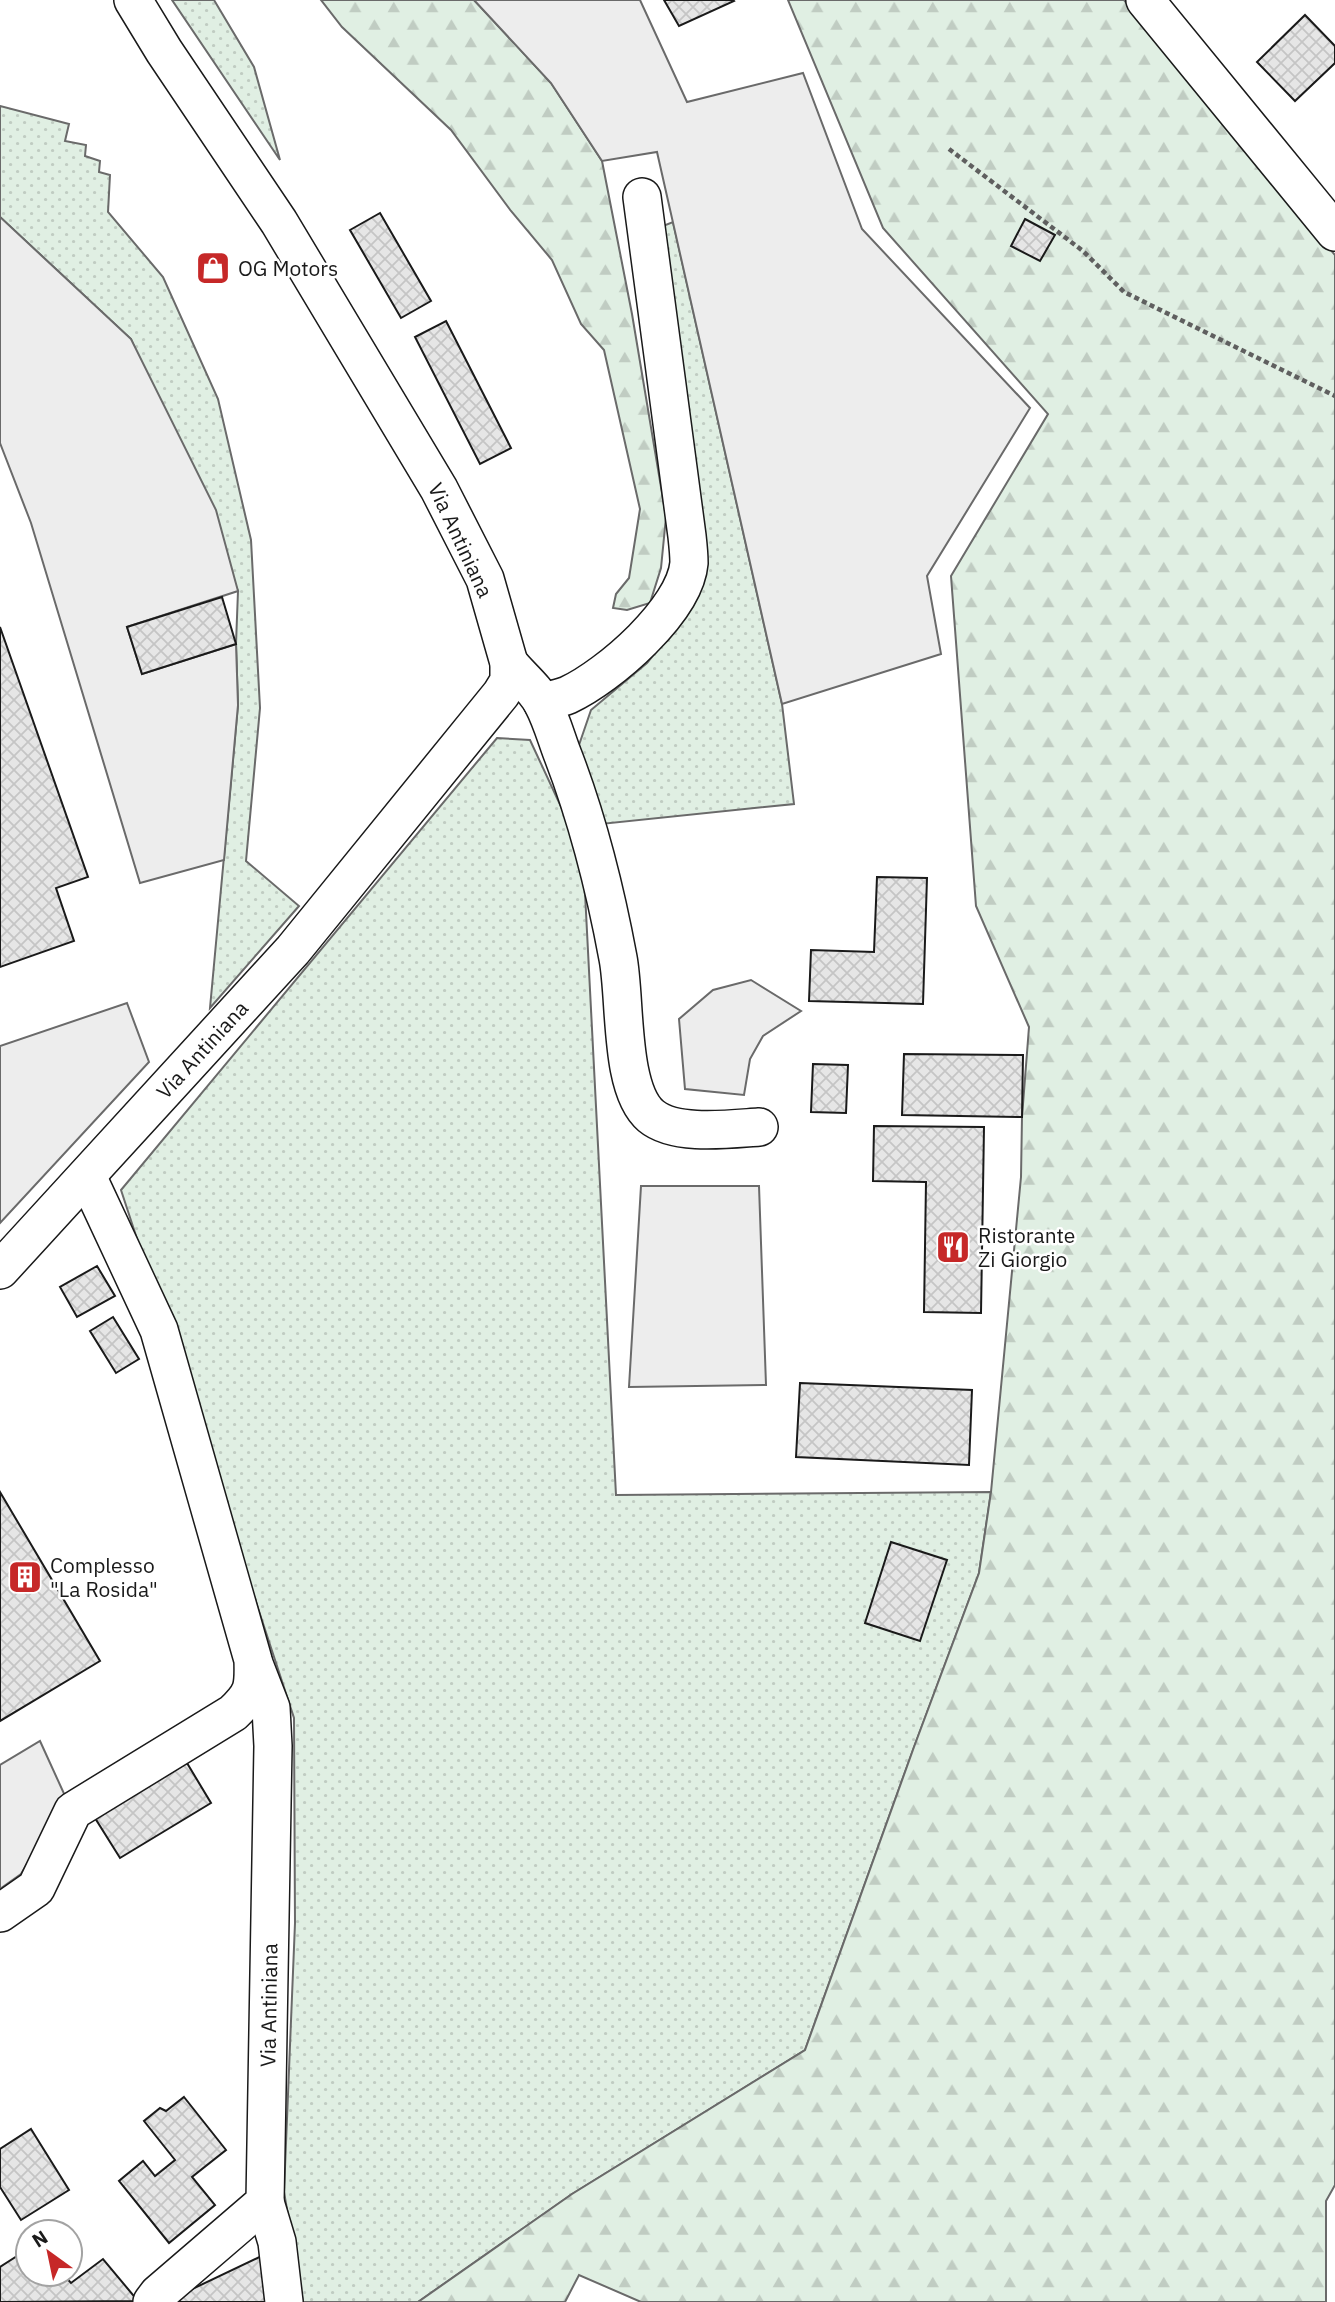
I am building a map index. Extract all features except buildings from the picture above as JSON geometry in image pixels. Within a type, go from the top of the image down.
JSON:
[{"type":"street","name":"Via Antiniana","points":[[0,1270],[302,940],[509,681],[509,663],[485,579],[439,489],[279,222],[164,51],[133,0]]},
{"type":"street","points":[[1145,0],[1335,232]]},
{"type":"street","points":[[542,702],[568,695],[592,680],[613,666],[641,640],[664,615],[678,592],[689,565],[642,197]]},
{"type":"street","points":[[509,663],[542,702],[572,778],[597,856],[619,961],[629,1072],[636,1095],[648,1113],[662,1124],[685,1128],[759,1127]]},
{"type":"street","name":"Via Antiniana","points":[[87,1176],[159,1331],[253,1660],[271,1708],[273,1746],[265,2202],[276,2242],[284,2302]]},
{"type":"street","name":"Via Antiniana","points":[[0,1913],[36,1888],[73,1811],[233,1713],[248,1698],[254,1684],[253,1660]]},
{"type":"street","points":[[152,2302],[265,2202]]},
{"type":"path","points":[[949,149],[1083,251],[1124,292],[1335,397]]},
{"type":"green space","points":[[172,0],[214,0],[254,67],[280,160]]},
{"type":"green space","points":[[321,0],[474,0],[551,83],[602,161],[632,314],[666,517],[661,568],[650,603],[627,610],[613,608],[616,594],[629,578],[640,509],[604,350],[581,324],[552,260],[511,211],[451,130],[342,27]]},
{"type":"green space","points":[[788,0],[1124,0],[1335,255],[1335,2185],[1326,2201],[1326,2302],[641,2302],[579,2275],[565,2302],[418,2302],[572,2194],[805,2050],[979,1573],[991,1492],[1021,1177],[1022,1117],[1029,1027],[976,906],[951,576],[1048,414],[883,228]]},
{"type":"green space","points":[[0,106],[69,124],[65,141],[86,145],[85,156],[100,161],[99,172],[110,175],[108,212],[163,277],[218,399],[251,540],[260,708],[246,861],[299,906],[210,1008],[238,705],[238,591],[131,339],[0,217]]},
{"type":"green space","points":[[673,222],[782,704],[794,804],[601,824],[579,745],[591,710],[647,663],[690,610],[706,553],[658,228]]},
{"type":"green space","points":[[497,738],[530,740],[583,854],[616,1495],[991,1492],[979,1573],[805,2050],[572,2194],[418,2302],[303,2302],[284,2192],[295,1923],[294,1718],[121,1190]]},
{"type":"shaded area","points":[[474,0],[640,0],[687,102],[803,73],[862,229],[1030,408],[927,576],[941,654],[782,704],[657,152],[602,161],[551,83]]},
{"type":"shaded area","points":[[0,217],[131,339],[216,510],[238,591],[127,627],[142,674],[236,644],[238,705],[224,860],[140,883],[31,523],[0,443]]},
{"type":"shaded area","points":[[751,980],[801,1011],[763,1036],[750,1059],[744,1095],[685,1089],[679,1019],[713,990]]},
{"type":"shaded area","points":[[127,1003],[149,1062],[0,1223],[0,1046]]},
{"type":"shaded area","points":[[641,1186],[759,1186],[766,1385],[629,1387]]},
{"type":"shaded area","points":[[40,1741],[66,1798],[21,1874],[0,1889],[0,1765]]},
{"type":"place","name":"OG Motors","points":[[213,268]]},
{"type":"place","name":"Ristorante Zi Giorgio","points":[[953,1247]]},
{"type":"place","name":"Complesso \"La Rosida\"","points":[[25,1577]]}]
